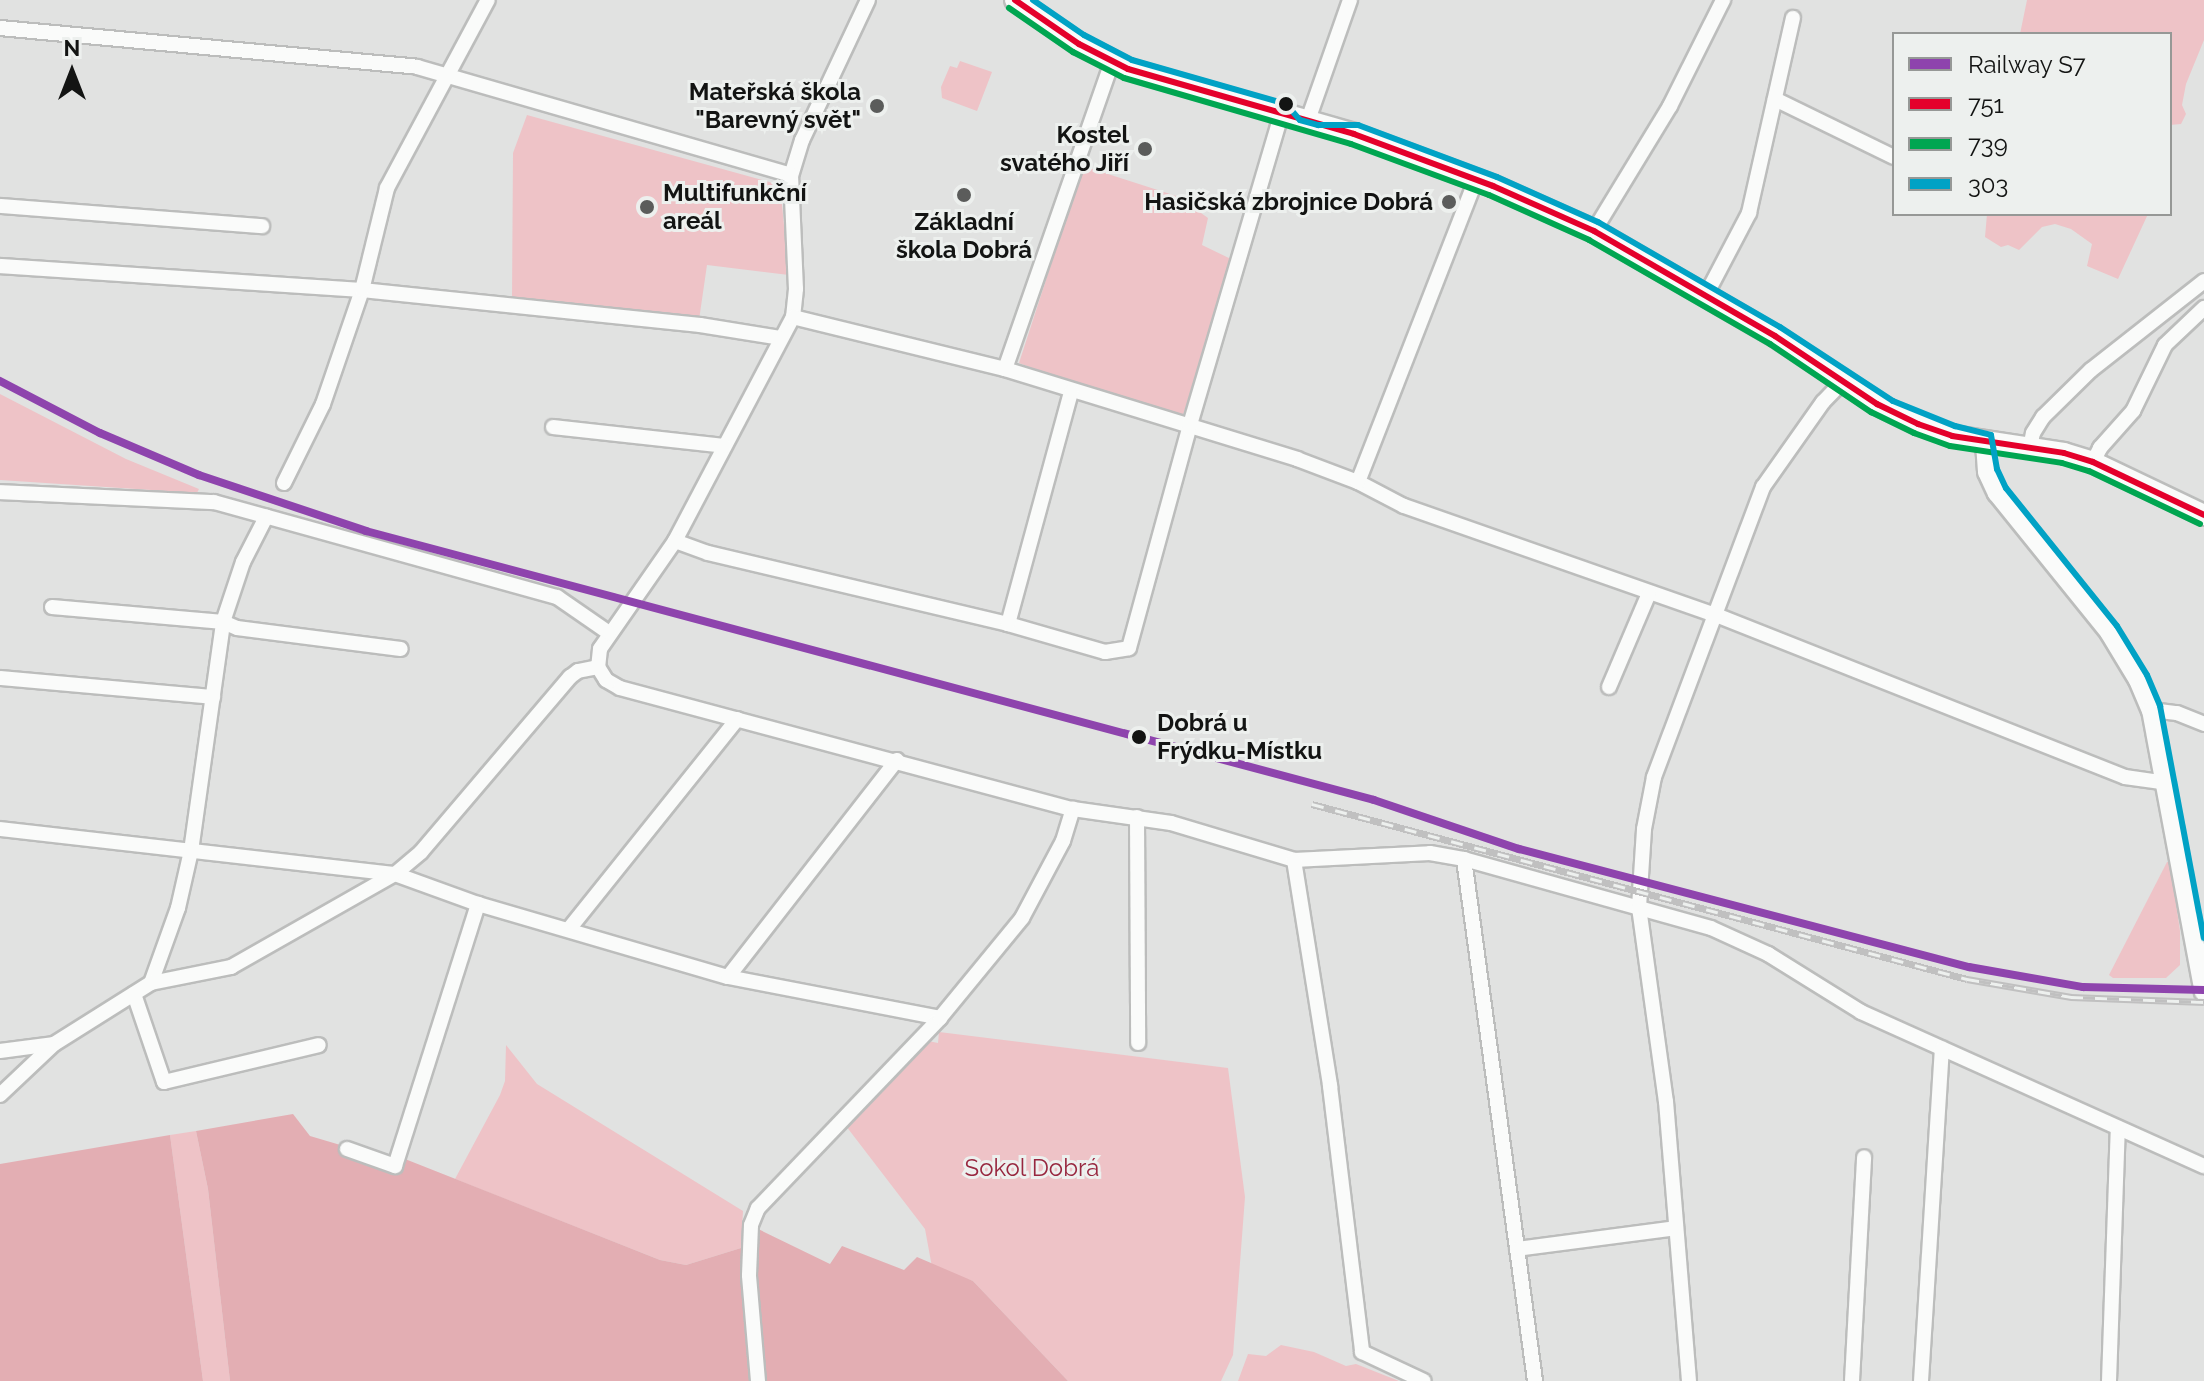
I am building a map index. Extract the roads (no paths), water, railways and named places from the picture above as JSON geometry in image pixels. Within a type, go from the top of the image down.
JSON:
[{"type":"main road","points":[[1015,0],[1112,62],[1155,70],[1308,120],[1476,179],[1594,231],[1706,295],[1842,382],[1918,424],[1985,443],[2030,448],[2093,462],[2204,514]]},
{"type":"street","points":[[284,483],[323,404],[362,290],[387,188],[450,76],[488,0]]},
{"type":"street","points":[[868,0],[802,140],[791,175],[796,289],[793,317],[675,541],[600,649],[598,667],[606,680],[620,688],[1073,809],[1137,817],[1213,835],[1294,860],[1430,853],[1464,859],[1639,907],[1739,939],[1861,1012],[2204,1166]]},
{"type":"street","points":[[1308,120],[1350,0]]},
{"type":"street","points":[[1594,231],[1670,106],[1723,0]]},
{"type":"street","points":[[1706,295],[1749,213],[1793,18]]},
{"type":"street","points":[[0,28],[417,67],[791,175]]},
{"type":"street","points":[[1005,369],[1112,62]]},
{"type":"street","points":[[1775,99],[1892,156]]},
{"type":"street","points":[[675,541],[708,553],[1008,624],[1105,652],[1129,648],[1189,428],[1282,113]]},
{"type":"street","points":[[1358,482],[1476,179]]},
{"type":"street","points":[[0,206],[262,226]]},
{"type":"street","points":[[0,266],[362,290],[700,325],[780,338]]},
{"type":"street","points":[[2030,448],[2033,433],[2043,417],[2072,389],[2197,292],[2204,281]]},
{"type":"street","points":[[2093,462],[2100,448],[2133,411],[2165,345],[2204,308]]},
{"type":"street","points":[[793,317],[1005,369],[1071,392],[1297,459],[1358,482],[1404,506],[1716,615],[2125,777],[2167,783]]},
{"type":"street","points":[[1689,1381],[1666,1102],[1639,907],[1644,829],[1654,777],[1763,487],[1823,402],[1842,382]]},
{"type":"street","points":[[1008,624],[1071,392]]},
{"type":"street","points":[[553,427],[724,446]]},
{"type":"street","points":[[1985,443],[1987,472],[1997,493],[2109,632],[2138,680],[2151,710],[2204,992]]},
{"type":"street","points":[[0,492],[214,502],[557,597],[609,633]]},
{"type":"street","points":[[151,983],[178,908],[191,851],[223,622],[243,562],[266,517]]},
{"type":"street","points":[[1609,687],[1649,593]]},
{"type":"street","points":[[52,607],[223,622],[237,628],[401,649]]},
{"type":"street","points":[[0,1095],[54,1044],[151,983],[231,967],[395,874],[421,852],[570,677],[578,671],[598,667]]},
{"type":"street","points":[[0,678],[213,697]]},
{"type":"street","points":[[2151,710],[2177,713],[2204,724]]},
{"type":"street","points":[[569,929],[737,719]]},
{"type":"street","points":[[728,977],[897,760]]},
{"type":"street","points":[[758,1381],[749,1275],[751,1225],[758,1208],[940,1018],[1022,918],[1063,841],[1073,809]]},
{"type":"street","points":[[1137,817],[1138,1043]]},
{"type":"street","points":[[0,829],[395,874],[478,904],[728,977],[940,1018]]},
{"type":"street","points":[[1464,859],[1535,1381]]},
{"type":"street","points":[[1294,860],[1330,1086],[1362,1352],[1424,1381]]},
{"type":"street","points":[[347,1149],[395,1166],[478,904]]},
{"type":"street","points":[[134,994],[164,1082],[319,1045]]},
{"type":"street","points":[[0,1051],[54,1044]]},
{"type":"street","points":[[1921,1381],[1942,1049]]},
{"type":"street","points":[[2109,1381],[2118,1128]]},
{"type":"street","points":[[1852,1381],[1864,1157]]},
{"type":"street","points":[[1517,1249],[1676,1228]]},
{"type":"railway","points":[[1312,804],[1967,979],[2071,997],[2204,1002]]},
{"type":"rail line","name":"S7","points":[[0,381],[100,433],[199,475],[366,531],[1374,800],[1519,849],[1969,967],[2083,987],[2204,990]]},
{"type":"place","name":"Mateřská škola \"Barevný svět\"","points":[[877,106]]},
{"type":"place","name":"Kostel svatého Jiří","points":[[1145,149]]},
{"type":"place","name":"Základní škola Dobrá","points":[[964,195]]},
{"type":"place","name":"Hasičská zbrojnice Dobrá","points":[[1449,202]]},
{"type":"place","name":"Multifunkční areál","points":[[647,207]]},
{"type":"place","name":"Dobrá u Frýdku-Místku","points":[[1139,737]]},
{"type":"park label","name":"Sokol Dobrá","points":[[1032,1168]]}]
